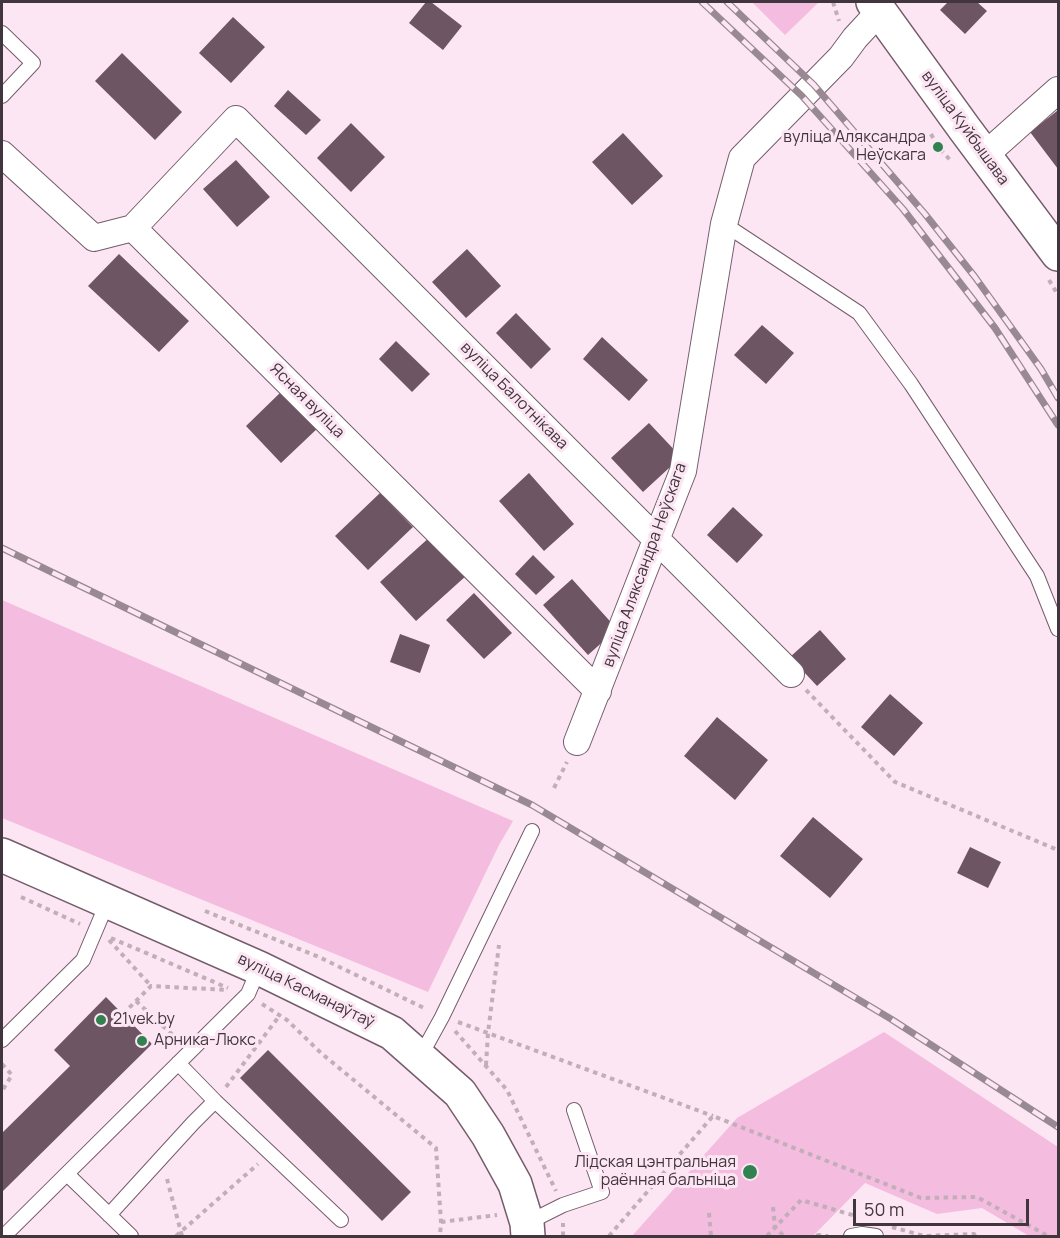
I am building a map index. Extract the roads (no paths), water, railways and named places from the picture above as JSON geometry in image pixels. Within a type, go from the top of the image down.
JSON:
[{"type":"main road","name":"вуліца Куйбышава","points":[[877,6],[1059,254]]},
{"type":"main road","name":"вуліца Касманаўтаў","points":[[2,855],[108,901],[253,981],[392,1033],[460,1093],[488,1135],[515,1184],[526,1223]]},
{"type":"street","name":"вуліца Аляксандра Неўскага","points":[[577,742],[683,471],[724,224],[742,158],[841,57],[877,6]]},
{"type":"street","points":[[985,155],[1059,90]]},
{"type":"street","name":"вуліца Балотнікава","points":[[133,228],[236,119],[791,674]]},
{"type":"street","points":[[2,154],[94,238],[133,228]]},
{"type":"street","name":"Ясная вуліца","points":[[133,228],[598,691]]},
{"type":"lane","points":[[2,33],[33,63],[2,96]]},
{"type":"lane","points":[[724,224],[859,313],[911,384],[1037,576],[1059,629]]},
{"type":"lane","points":[[420,1057],[442,1017],[532,831]]},
{"type":"lane","points":[[2,1040],[83,960],[108,901]]},
{"type":"lane","points":[[4,1236],[178,1063],[253,981]]},
{"type":"lane","points":[[178,1063],[341,1220]]},
{"type":"lane","points":[[109,1215],[215,1101]]},
{"type":"lane","points":[[526,1223],[563,1205],[602,1192],[574,1110]]},
{"type":"lane","points":[[67,1174],[131,1236]]},
{"type":"lane","points":[[851,1236],[861,1234],[876,1236]]},
{"type":"railway","points":[[702,2],[802,96],[903,209],[995,328],[1058,425]]},
{"type":"railway","points":[[727,2],[814,85],[925,214],[975,277],[1041,369],[1058,398]]},
{"type":"railway","points":[[2,548],[532,805],[891,1019],[1058,1127]]},
{"type":"place","name":"вуліца Аляксандра Неўскага","points":[[938,147]]},
{"type":"place","name":"21vek.by","points":[[101,1020]]},
{"type":"place","name":"Арника-Люкс","points":[[142,1041]]},
{"type":"place","name":"Лідская цэнтральная раённая бальніца","points":[[750,1172]]}]
